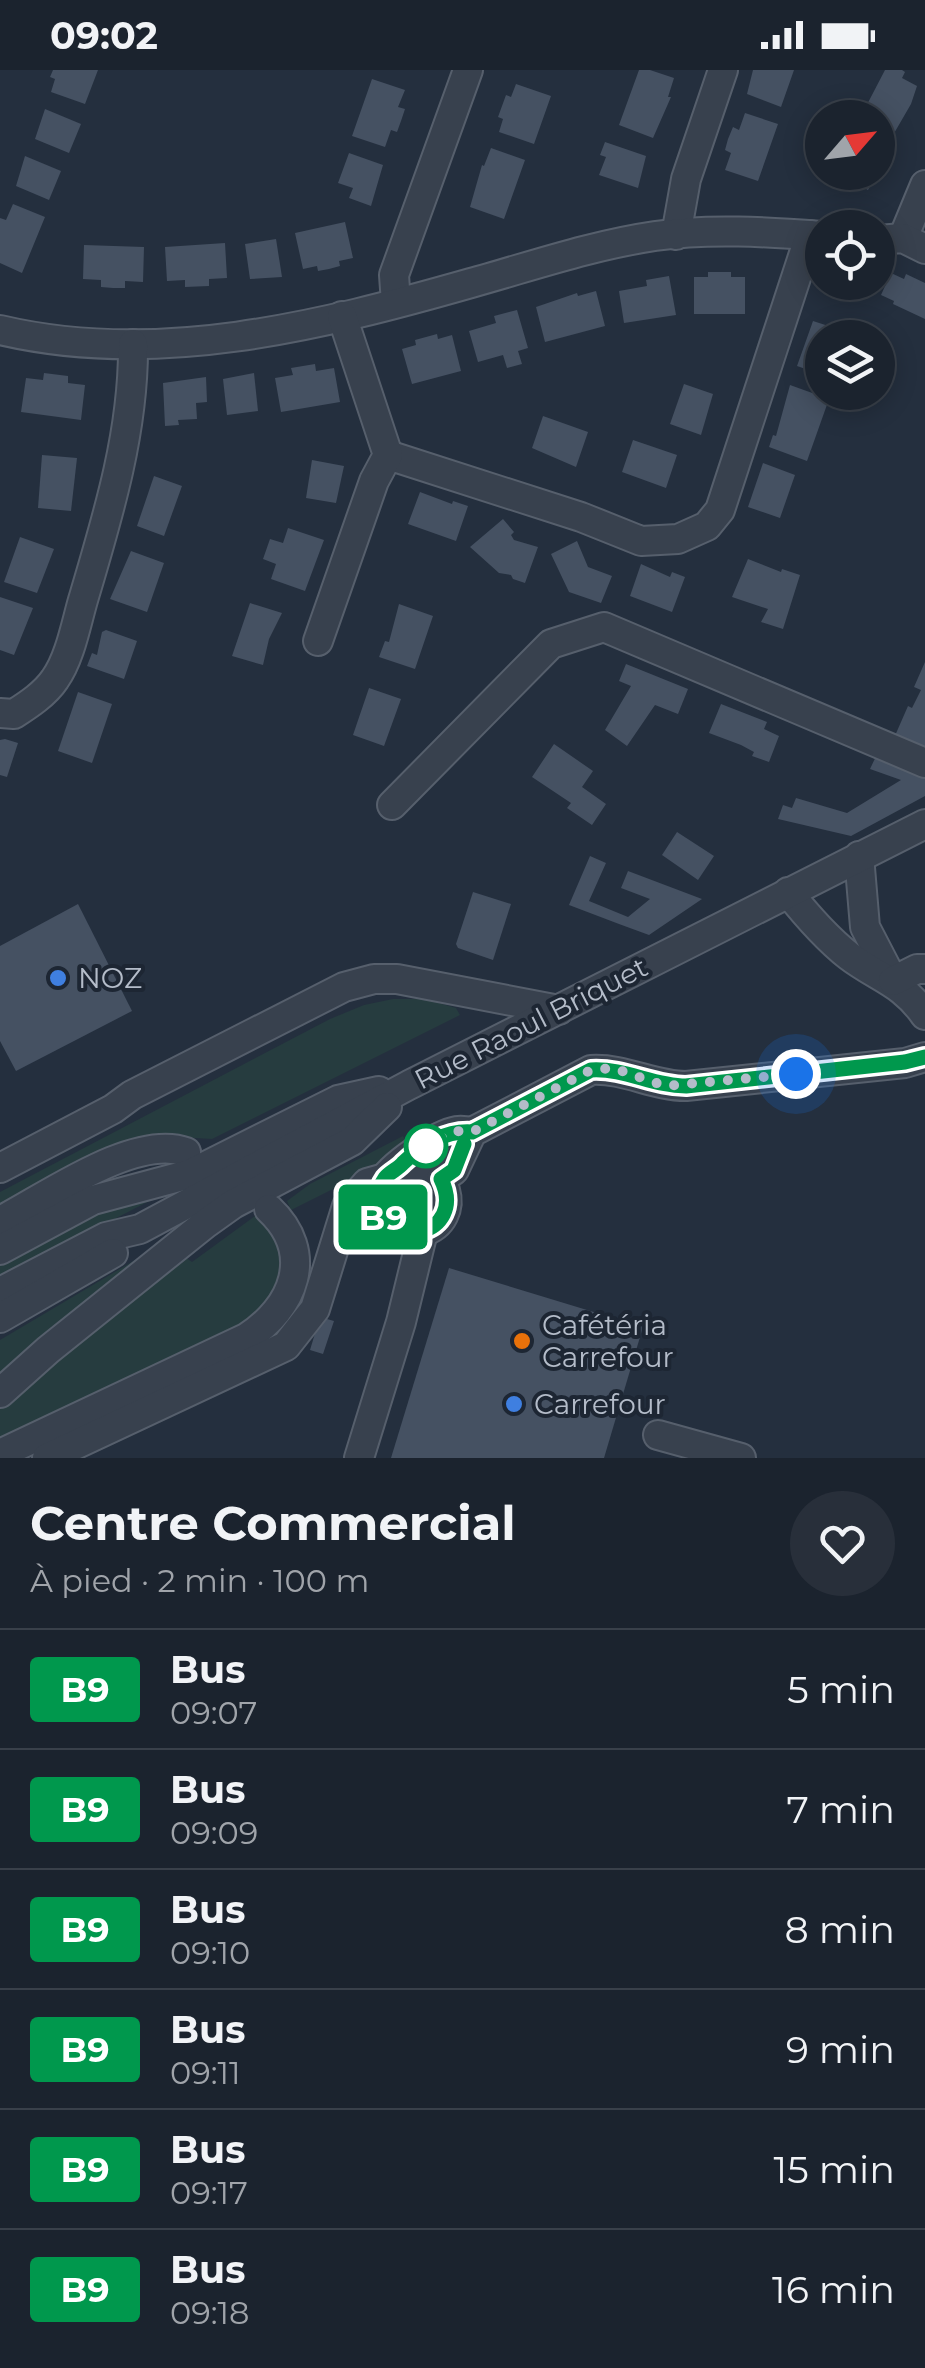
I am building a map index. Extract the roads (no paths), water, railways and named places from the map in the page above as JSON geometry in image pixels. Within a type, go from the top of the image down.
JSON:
[{"type":"street","points":[[396,303],[394,275],[468,70]]},
{"type":"street","points":[[676,234],[686,179],[723,70]]},
{"type":"street","points":[[902,242],[925,185]]},
{"type":"street","points":[[0,330],[25,336],[132,344],[222,340],[396,303],[573,254],[676,234],[805,235]]},
{"type":"street","points":[[388,455],[581,517],[641,541],[678,539],[707,526],[720,510],[805,267]]},
{"type":"street","points":[[318,641],[374,481],[388,455],[342,316]]},
{"type":"street","points":[[0,713],[14,714],[56,678],[72,636],[122,454],[132,344]]},
{"type":"street","points":[[392,805],[551,644],[604,627],[925,762]]},
{"type":"street","name":"Rue Raoul Briquet","points":[[0,1318],[112,1254],[140,1229],[410,1085],[925,824]]},
{"type":"street","points":[[859,856],[866,927],[893,981]]},
{"type":"street","points":[[788,892],[820,932],[854,960],[893,981],[913,997],[925,1015]]},
{"type":"street","points":[[893,981],[925,969]]},
{"type":"street","points":[[0,1168],[316,1000],[374,980],[412,981],[559,1010]]},
{"type":"street","points":[[47,1458],[286,1346],[315,1309],[347,1206],[367,1183],[393,1172],[426,1167],[441,1179],[447,1195],[444,1212],[436,1224],[423,1232],[403,1232],[386,1222],[378,1197],[393,1172],[411,1153],[444,1136],[456,1131],[472,1132],[591,1070],[613,1068],[665,1086],[686,1086],[925,1057]]},
{"type":"street","points":[[0,1250],[93,1200],[162,1184],[206,1167],[338,1100],[410,1085]]},
{"type":"street","points":[[0,1394],[48,1350],[205,1224],[234,1204],[352,1142],[410,1085]]},
{"type":"street","points":[[441,1179],[454,1170],[472,1132]]},
{"type":"street","points":[[0,1221],[114,1161],[158,1148],[186,1152]]},
{"type":"street","points":[[0,1454],[264,1327],[283,1305],[296,1258],[286,1229],[270,1209]]},
{"type":"street","name":"Rue Raoul Briquet","points":[[0,1292],[106,1237],[140,1229]]},
{"type":"street","points":[[359,1458],[401,1322],[423,1232]]},
{"type":"street","points":[[658,1435],[741,1458]]},
{"type":"place","name":"NOZ","points":[[58,978]]},
{"type":"place","name":"Cafétéria Carrefour","points":[[522,1341]]},
{"type":"place","name":"Carrefour","points":[[514,1404]]}]
